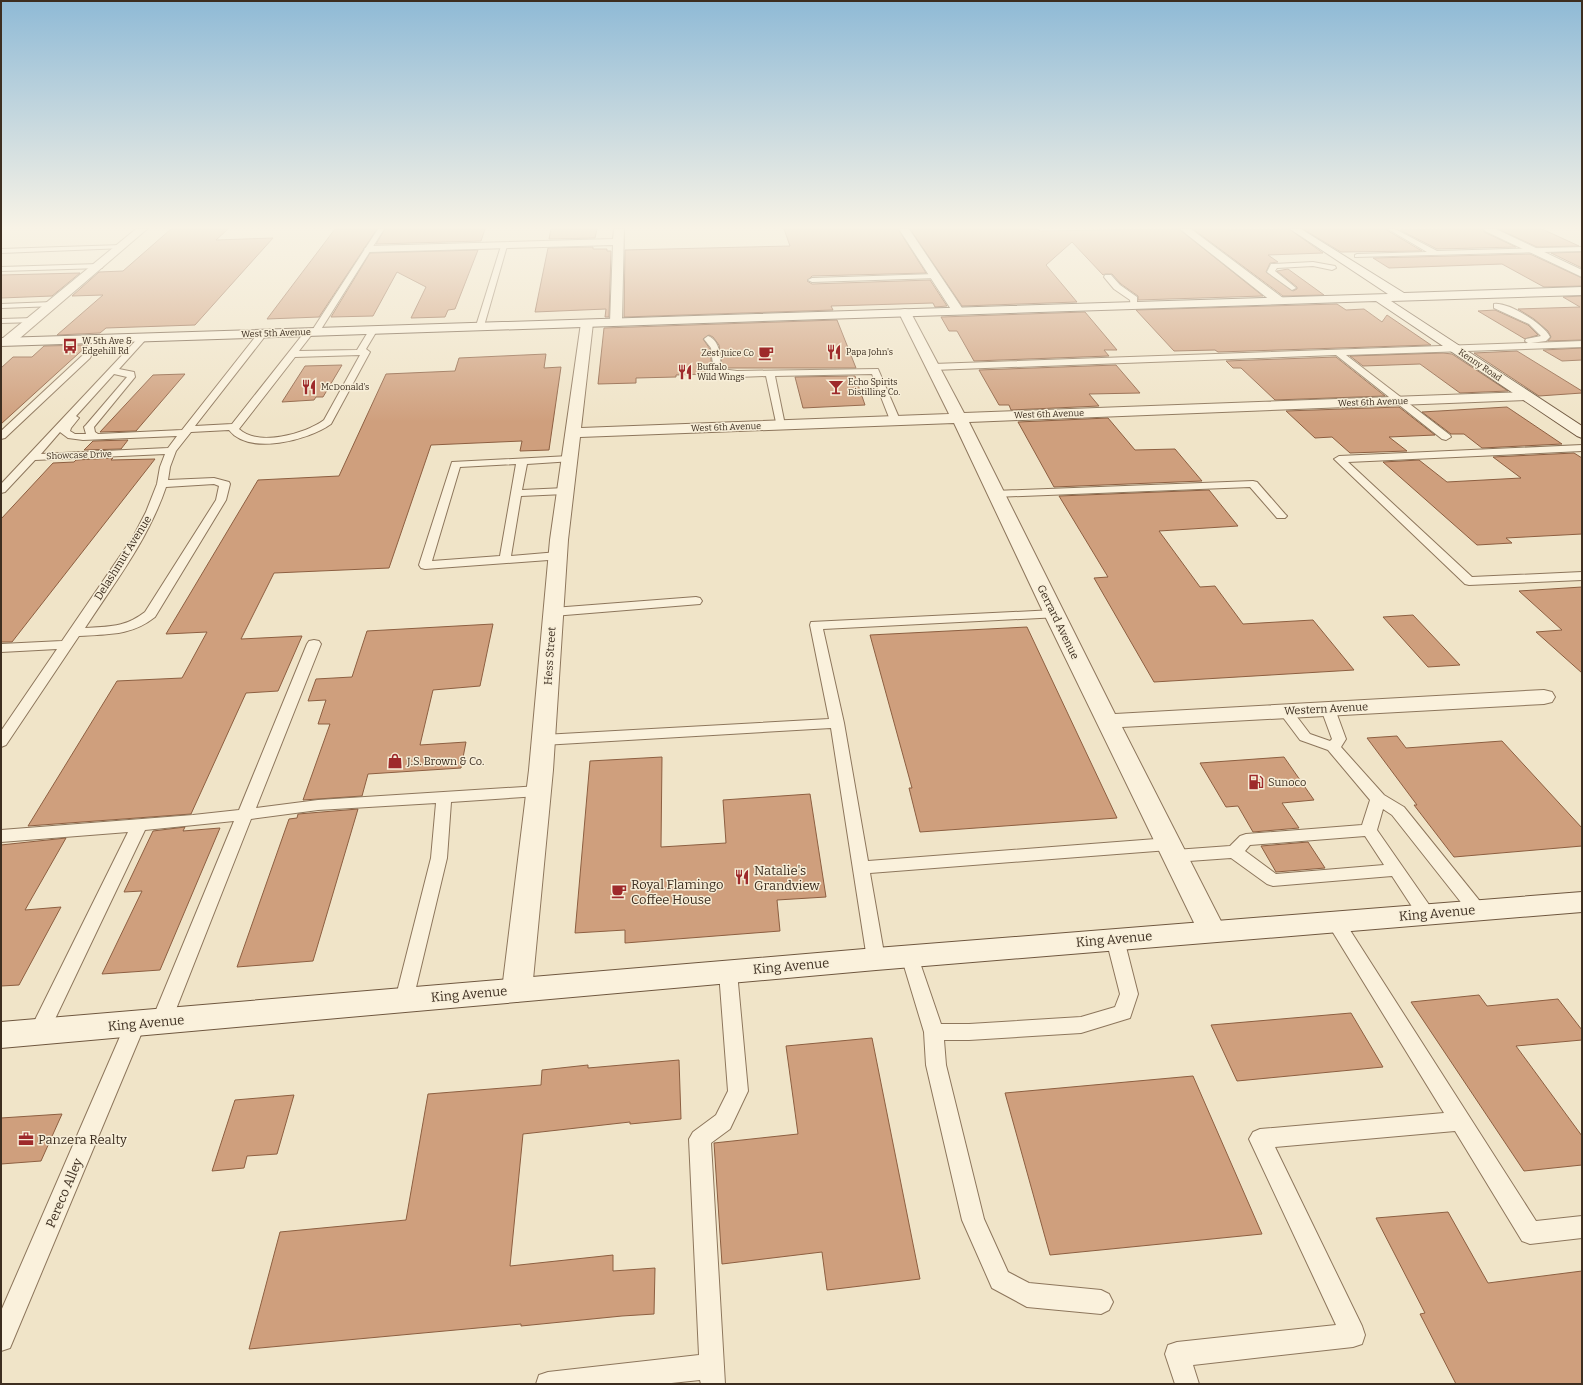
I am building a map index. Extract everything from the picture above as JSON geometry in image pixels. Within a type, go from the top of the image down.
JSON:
[{"type":"street","points":[[3,343],[66,294]]},
{"type":"street","points":[[616,322],[617,294]]},
{"type":"street","points":[[947,294],[958,311]]},
{"type":"street","points":[[1270,294],[1279,301]]},
{"type":"street","points":[[1397,294],[1402,297]]},
{"type":"street","name":"West 5th Avenue","points":[[3,343],[313,331],[1503,294]]},
{"type":"street","name":"Kenny Road","points":[[1379,298],[1582,433]]},
{"type":"street","name":"Gerrard Avenue","points":[[905,313],[959,418],[1054,614],[1212,931]]},
{"type":"street","name":"Hess Street","points":[[517,990],[539,791],[558,556],[587,323]]},
{"type":"street","name":"West 6th Avenue","points":[[573,433],[1526,396]]},
{"type":"street","name":"Western Avenue","points":[[1108,721],[1544,697]]},
{"type":"street","name":"King Avenue","points":[[1,1035],[910,956],[1582,902]]},
{"type":"lane","points":[[144,337],[66,427],[64,432],[69,436],[96,437],[235,427],[313,331],[339,294]]},
{"type":"lane","points":[[480,326],[490,294]]},
{"type":"lane","points":[[1126,294],[1134,299],[1134,306]]},
{"type":"lane","points":[[1,306],[53,304]]},
{"type":"lane","points":[[1497,306],[1509,310],[1540,328],[1546,336],[1543,340],[1500,342]]},
{"type":"lane","points":[[1,321],[34,320]]},
{"type":"lane","points":[[360,352],[374,329]]},
{"type":"lane","name":"Delashmut Avenue","points":[[4,735],[76,632],[139,537],[152,512],[162,484],[164,467],[171,451],[263,333]]},
{"type":"lane","points":[[708,339],[715,348],[717,370],[737,374],[875,371],[895,420]]},
{"type":"lane","points":[[933,367],[1580,346]]},
{"type":"lane","points":[[235,427],[235,432],[246,438],[274,440],[315,430],[325,425],[366,352],[293,354]]},
{"type":"lane","points":[[1338,353],[1446,437]]},
{"type":"lane","points":[[1,435],[86,356]]},
{"type":"lane","points":[[96,437],[90,433],[89,427],[131,377],[131,374],[115,371]]},
{"type":"lane","points":[[32,457],[115,371]]},
{"type":"lane","points":[[770,374],[780,425]]},
{"type":"lane","points":[[1582,448],[1339,459],[1469,582],[1582,576]]},
{"type":"lane","name":"Showcase Drive","points":[[1,490],[32,457],[171,451]]},
{"type":"lane","points":[[558,556],[425,565],[456,464],[569,459]]},
{"type":"lane","points":[[505,559],[522,461]]},
{"type":"lane","points":[[76,632],[124,629],[139,623],[150,614],[221,500],[225,484],[214,481],[162,484]]},
{"type":"lane","points":[[995,494],[1253,484],[1281,516]]},
{"type":"lane","points":[[516,494],[565,491]]},
{"type":"lane","points":[[553,612],[696,602]]},
{"type":"lane","points":[[876,959],[837,723],[816,625],[1054,614]]},
{"type":"lane","name":"Pereco Alley","points":[[1,1339],[244,814],[314,644]]},
{"type":"lane","points":[[1,648],[67,645]]},
{"type":"lane","points":[[1328,709],[1338,739],[1333,747]]},
{"type":"lane","points":[[1286,712],[1305,737],[1333,747],[1378,799],[1398,810],[1477,910]]},
{"type":"lane","points":[[543,740],[837,723]]},
{"type":"lane","points":[[1,836],[193,821],[318,805],[539,791]]},
{"type":"lane","points":[[404,1000],[429,907],[435,878],[439,855],[444,796]]},
{"type":"lane","points":[[1378,799],[1369,830],[1426,914]]},
{"type":"lane","points":[[39,1032],[139,825]]},
{"type":"lane","points":[[1234,852],[1246,840],[1369,830]]},
{"type":"lane","points":[[860,868],[1172,850],[1234,852],[1273,880],[1395,870]]},
{"type":"lane","points":[[1334,921],[1530,1232],[1582,1227]]},
{"type":"lane","points":[[934,1032],[969,1032],[1081,1025],[1122,1012],[1129,994],[1115,939]]},
{"type":"lane","points":[[910,956],[934,1032],[936,1065],[973,1220],[1000,1280],[1026,1295],[1100,1302]]},
{"type":"lane","points":[[548,1384],[713,1375],[700,1139],[723,1122],[738,1092],[728,972]]},
{"type":"lane","points":[[1187,1384],[1177,1354],[1353,1335],[1260,1139],[1460,1121]]},
{"type":"building","points":[[1,294],[55,294],[52,296],[1,298]]},
{"type":"building","points":[[75,294],[223,294],[195,325],[106,328],[100,333],[57,335],[103,295],[72,296]]},
{"type":"building","points":[[286,294],[334,294],[319,317],[267,319]]},
{"type":"building","points":[[345,294],[385,294],[373,316],[331,317]]},
{"type":"building","points":[[423,294],[461,294],[455,309],[448,310],[445,317],[411,318]]},
{"type":"building","points":[[539,294],[610,294],[609,317],[605,317],[606,309],[535,312]]},
{"type":"building","points":[[624,294],[939,294],[947,306],[935,307],[933,303],[831,306],[833,310],[624,317]]},
{"type":"building","points":[[954,294],[1070,294],[1077,302],[962,306]]},
{"type":"building","points":[[1135,294],[1260,294],[1263,296],[1138,300],[1138,296]]},
{"type":"building","points":[[1280,294],[1322,294],[1324,295],[1283,296]]},
{"type":"building","points":[[1582,296],[1582,340],[1548,341],[1551,337],[1548,331],[1534,319],[1518,309],[1580,307],[1563,297]]},
{"type":"building","points":[[1337,304],[1346,310],[1364,309],[1382,322],[1387,315],[1431,345],[1218,352],[1215,350],[1174,351],[1136,310]]},
{"type":"building","points":[[1495,310],[1528,325],[1538,335],[1525,339],[1478,311]]},
{"type":"building","points":[[1085,312],[1117,350],[1104,350],[1109,356],[974,361],[957,331],[949,331],[941,317]]},
{"type":"building","points":[[837,320],[856,368],[722,368],[719,345],[713,337],[709,335],[703,339],[710,349],[712,369],[705,369],[705,374],[676,375],[676,377],[636,378],[636,383],[598,384],[604,328]]},
{"type":"building","points":[[88,345],[1,424],[1,368],[13,357],[32,357],[44,346]]},
{"type":"building","points":[[1582,348],[1582,360],[1562,361],[1543,350]]},
{"type":"building","points":[[1517,351],[1582,391],[1582,393],[1539,396],[1474,353]]},
{"type":"building","points":[[546,354],[544,368],[561,367],[549,450],[520,451],[522,441],[431,445],[389,568],[274,573],[241,639],[302,636],[278,691],[246,693],[191,814],[28,826],[117,681],[182,678],[207,632],[166,634],[258,480],[339,476],[386,374],[455,371],[459,358]]},
{"type":"building","points":[[1452,354],[1508,391],[1460,393],[1420,364],[1363,366],[1350,356]]},
{"type":"building","points":[[1336,357],[1385,396],[1275,400],[1241,368],[1233,368],[1226,361]]},
{"type":"building","name":"McDonald's","points":[[342,365],[323,397],[316,397],[314,400],[282,402],[305,366]]},
{"type":"building","points":[[1116,365],[1140,393],[1089,394],[1099,406],[1011,410],[1009,405],[999,405],[979,370]]},
{"type":"building","points":[[185,374],[136,431],[100,432],[153,375]]},
{"type":"building","points":[[855,376],[865,405],[803,408],[795,377]]},
{"type":"building","points":[[1399,407],[1435,435],[1389,437],[1407,451],[1350,453],[1332,437],[1315,438],[1286,411]]},
{"type":"building","points":[[1507,407],[1562,444],[1482,448],[1464,434],[1451,434],[1422,412]]},
{"type":"building","points":[[1108,418],[1135,450],[1175,449],[1202,481],[1054,487],[1018,422]]},
{"type":"building","points":[[128,440],[121,449],[84,450],[93,441]]},
{"type":"building","points":[[1574,453],[1582,458],[1582,534],[1506,538],[1512,543],[1477,545],[1383,462],[1419,460],[1447,482],[1521,478],[1493,457]]},
{"type":"building","points":[[113,458],[111,460],[155,459],[12,642],[1,642],[1,519],[53,463]]},
{"type":"building","points":[[1209,490],[1238,526],[1159,531],[1200,587],[1215,586],[1243,624],[1313,620],[1354,670],[1154,682],[1094,578],[1108,577],[1059,496]]},
{"type":"building","points":[[1582,587],[1582,673],[1536,632],[1562,630],[1519,591]]},
{"type":"building","points":[[1413,615],[1460,665],[1428,667],[1383,617]]},
{"type":"building","points":[[493,624],[480,686],[433,690],[420,745],[466,742],[461,768],[368,774],[362,796],[303,800],[330,724],[318,724],[326,700],[308,701],[316,679],[352,677],[367,631]]},
{"type":"building","points":[[1027,627],[1117,818],[920,832],[909,788],[912,788],[870,635]]},
{"type":"building","points":[[1397,736],[1406,748],[1502,741],[1582,828],[1582,846],[1454,857],[1414,805],[1417,805],[1367,738]]},
{"type":"building","points":[[662,757],[661,847],[726,843],[723,800],[810,794],[826,897],[777,900],[780,931],[625,943],[625,930],[575,933],[590,761]]},
{"type":"building","name":"Sunoco","points":[[1284,757],[1314,800],[1282,803],[1299,828],[1253,832],[1238,806],[1226,807],[1200,763]]},
{"type":"building","points":[[358,809],[313,961],[237,967],[289,819],[297,818],[298,814]]},
{"type":"building","points":[[185,827],[183,831],[220,828],[160,970],[102,974],[142,891],[124,892],[153,831]]},
{"type":"building","points":[[66,838],[25,910],[61,907],[19,985],[1,986],[1,845]]},
{"type":"building","points":[[1308,842],[1325,868],[1276,872],[1261,846]]},
{"type":"building","points":[[1479,995],[1487,1006],[1558,999],[1582,1030],[1582,1040],[1516,1046],[1582,1136],[1582,1165],[1524,1171],[1411,1002]]},
{"type":"building","points":[[1351,1013],[1383,1067],[1237,1081],[1211,1025]]},
{"type":"building","points":[[872,1038],[920,1279],[827,1290],[822,1252],[722,1264],[714,1143],[798,1134],[786,1046]]},
{"type":"building","points":[[679,1060],[681,1119],[630,1124],[630,1122],[523,1134],[510,1266],[613,1255],[613,1271],[655,1268],[654,1314],[521,1326],[521,1324],[249,1349],[280,1232],[406,1220],[428,1094],[541,1085],[542,1070],[588,1065],[588,1068]]},
{"type":"building","points":[[1193,1076],[1262,1234],[1050,1255],[1005,1093]]},
{"type":"building","points":[[294,1095],[277,1154],[247,1156],[244,1168],[212,1171],[235,1100]]},
{"type":"building","name":"Panzera Realty","points":[[62,1114],[41,1161],[1,1164],[1,1118]]},
{"type":"building","points":[[1448,1212],[1488,1283],[1582,1271],[1582,1384],[1456,1384],[1420,1314],[1425,1313],[1376,1218]]},
{"type":"place","name":"W 5th Ave & Edgehill Rd","points":[[70,346]]},
{"type":"place","name":"Papa John's","points":[[834,352]]},
{"type":"place","name":"Zest Juice Co","points":[[766,353]]},
{"type":"place","name":"Buffalo Wild Wings","points":[[685,372]]},
{"type":"place","name":"McDonald's","points":[[309,387]]},
{"type":"place","name":"Echo Spirits Distilling Co.","points":[[836,387]]},
{"type":"place","name":"J.S. Brown & Co.","points":[[395,761]]},
{"type":"place","name":"Sunoco","points":[[1256,782]]},
{"type":"place","name":"Natalie's Grandview","points":[[742,877]]},
{"type":"place","name":"Royal Flamingo Coffee House","points":[[619,891]]},
{"type":"place","name":"Panzera Realty","points":[[26,1139]]}]
